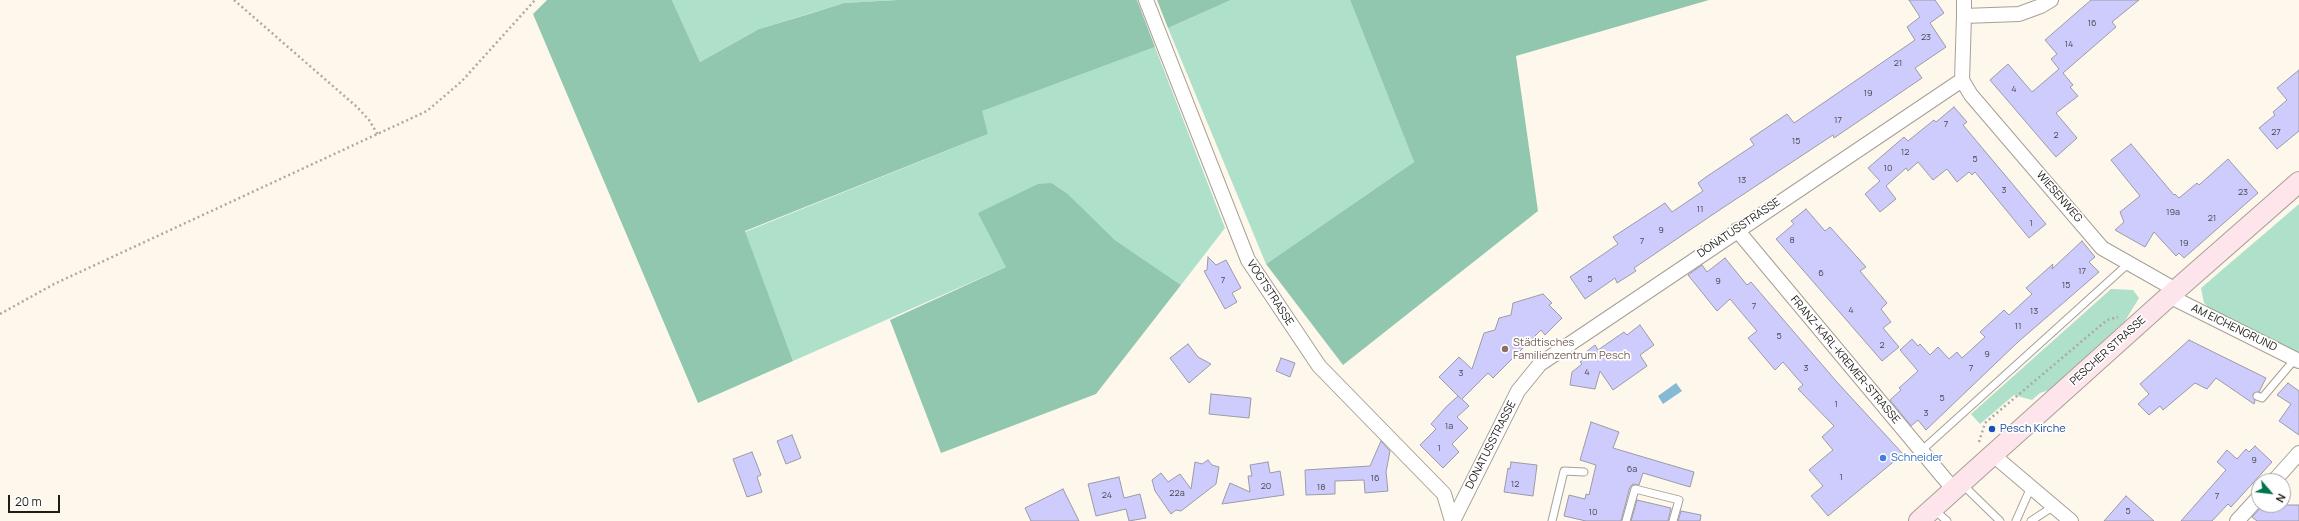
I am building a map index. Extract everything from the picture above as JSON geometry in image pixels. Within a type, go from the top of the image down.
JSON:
[{"type":"main road","name":"PESCHER STRASSE","points":[[1933,517],[1958,487],[2173,293],[2299,182]]},
{"type":"street","name":"VOGTSTRASSE","points":[[1146,0],[1248,260],[1319,366],[1444,494],[1452,521]]},
{"type":"street","points":[[1962,80],[1964,0]]},
{"type":"street","points":[[1964,16],[2019,14],[2041,6],[2051,0]]},
{"type":"street","name":"DONATUSSTRASSE","points":[[1452,521],[1518,391],[1532,372],[1548,358],[1736,230],[1962,80]]},
{"type":"street","name":"WIESENWEG","points":[[1962,80],[1971,95],[2102,248],[2129,263],[2173,293]]},
{"type":"street","name":"FRANZ-KARL-KREMER-STRASSE","points":[[1736,230],[1922,451],[1958,487]]},
{"type":"street","name":"AM EICHENGRUND","points":[[2173,293],[2297,360]]},
{"type":"street","points":[[2281,473],[2299,453]]},
{"type":"street","points":[[1990,458],[2031,487],[2071,521]]},
{"type":"street","points":[[2237,521],[2251,506]]},
{"type":"lane","points":[[1922,451],[2129,263]]},
{"type":"lane","points":[[2257,396],[2262,398],[2297,360]]},
{"type":"lane","points":[[1552,521],[1564,471],[1584,472]]},
{"type":"lane","points":[[1958,487],[2000,521]]},
{"type":"lane","points":[[2016,521],[2031,487]]},
{"type":"lane","points":[[1626,521],[1635,489],[1679,500],[1673,521]]},
{"type":"lane","points":[[2031,521],[2054,506]]},
{"type":"path","points":[[234,0],[357,107],[369,120],[378,135]]},
{"type":"path","points":[[0,314],[54,284],[413,119],[442,100],[462,81],[535,0]]},
{"type":"path","points":[[1990,458],[1976,451],[1985,423],[2107,320],[2120,316]]},
{"type":"green space","points":[[547,0],[672,0],[700,62],[759,29],[844,3],[897,0],[1137,0],[1155,47],[982,111],[988,134],[745,231],[793,361],[698,403],[533,14]]},
{"type":"green space","points":[[672,0],[897,0],[844,3],[759,29],[700,62]]},
{"type":"green space","points":[[1157,0],[1231,0],[1168,28]]},
{"type":"green space","points":[[1231,0],[1350,0],[1414,162],[1266,264],[1168,28]]},
{"type":"green space","points":[[1350,0],[1709,0],[1516,56],[1538,211],[1343,365],[1266,264],[1414,162]]},
{"type":"green space","points":[[1155,47],[1225,228],[1181,285],[1115,240],[1068,194],[1052,183],[1006,267],[793,361],[745,232],[988,134],[981,111]]},
{"type":"green space","points":[[1052,183],[1068,194],[1115,240],[1181,285],[1096,394],[941,453],[890,320],[1006,267],[978,213],[1038,184]]},
{"type":"green space","points":[[2299,204],[2299,354],[2214,312],[2204,303],[2201,288]]},
{"type":"green space","points":[[2111,289],[2133,290],[2139,298],[2125,321],[2049,390],[2040,393],[2032,400],[2014,395],[1980,424],[1971,414]]},
{"type":"water","points":[[1676,383],[1682,391],[1663,404],[1658,396]]},
{"type":"building","points":[[1909,0],[1935,0],[1944,13],[1930,23],[1946,47],[1915,68],[1922,78],[1834,138],[1833,135],[1718,211],[1634,268],[1636,271],[1617,283],[1615,278],[1585,299],[1570,277],[1618,244],[1613,237],[1665,203],[1672,212],[1703,191],[1698,183],[1754,145],[1750,139],[1787,114],[1794,123],[1915,40],[1907,27],[1920,17]]},
{"type":"building","points":[[2091,0],[2139,0],[2112,22],[2116,27],[2063,73],[2073,85],[2070,87],[2078,96],[2056,113],[2077,138],[2056,157],[1990,80],[2008,64],[2032,92],[2059,69],[2051,59],[2057,54],[2045,40]]},
{"type":"building","points":[[2299,70],[2299,131],[2277,149],[2259,128],[2275,115],[2273,112],[2287,100],[2277,88]]},
{"type":"building","points":[[1954,107],[1967,122],[1963,125],[2046,224],[2029,238],[1975,172],[1972,175],[1969,172],[1957,182],[1947,169],[1933,180],[1918,162],[1908,171],[1906,168],[1886,186],[1896,199],[1880,212],[1865,194],[1880,181],[1868,168],[1904,137],[1908,141],[1934,120],[1936,122]]},
{"type":"building","points":[[2131,144],[2174,195],[2175,194],[2179,198],[2197,183],[2199,185],[2228,159],[2258,193],[2184,258],[2179,253],[2176,256],[2154,232],[2145,247],[2115,230],[2124,222],[2120,212],[2140,196],[2111,160]]},
{"type":"building","points":[[1806,209],[1825,231],[1830,227],[1866,267],[1860,271],[1887,303],[1881,309],[1891,322],[1883,328],[1899,347],[1882,361],[1776,239],[1794,224],[1791,221]]},
{"type":"building","points":[[2082,241],[2095,257],[2089,262],[2099,272],[2018,342],[1926,430],[1918,420],[1911,426],[1890,400],[1901,390],[1899,388],[1918,371],[1900,350],[1912,339],[1918,346],[1920,344],[1930,355],[1938,347],[1949,359],[1957,352],[1962,358],[1985,337],[1980,332],[2004,310],[2009,315],[2032,294],[2026,288],[2053,264],[2052,269]]},
{"type":"building","points":[[1208,257],[1216,265],[1226,260],[1241,288],[1232,293],[1237,302],[1225,309],[1204,271],[1207,270]]},
{"type":"building","points":[[1725,258],[1747,285],[1751,282],[1836,381],[1903,454],[1828,516],[1811,496],[1823,486],[1809,470],[1833,450],[1822,437],[1834,426],[1798,389],[1803,385],[1783,362],[1775,370],[1748,338],[1757,331],[1730,299],[1717,311],[1688,275],[1702,265],[1707,272]]},
{"type":"building","points":[[1543,294],[1552,303],[1549,305],[1562,318],[1545,335],[1541,330],[1493,378],[1488,373],[1462,399],[1469,406],[1457,417],[1468,428],[1452,444],[1459,452],[1443,468],[1420,445],[1436,429],[1431,424],[1458,396],[1439,377],[1459,357],[1472,369],[1484,333],[1495,330],[1499,318],[1511,315],[1513,303]]},
{"type":"building","points":[[1640,325],[1654,345],[1640,355],[1647,366],[1613,390],[1600,371],[1595,389],[1570,385],[1572,372],[1582,364],[1580,362],[1584,359],[1586,352],[1595,345],[1598,350],[1624,332],[1627,335]]},
{"type":"building","points":[[2189,340],[2266,378],[2259,392],[2253,394],[2255,401],[2254,404],[2216,378],[2207,389],[2195,383],[2163,410],[2160,406],[2149,415],[2138,404],[2149,394],[2140,384]]},
{"type":"building","points":[[1188,344],[1198,357],[1211,364],[1189,383],[1170,358]]},
{"type":"building","points":[[1281,358],[1295,363],[1290,377],[1276,371]]},
{"type":"building","points":[[2288,383],[2299,391],[2299,435],[2279,421],[2291,404],[2277,395]]},
{"type":"building","points":[[1211,394],[1251,398],[1249,418],[1209,414]]},
{"type":"building","points":[[1591,422],[1619,432],[1613,448],[1694,472],[1690,487],[1643,473],[1639,485],[1633,484],[1630,487],[1621,521],[1586,521],[1564,516],[1569,495],[1585,499],[1586,494],[1589,495],[1596,465],[1580,460]]},
{"type":"building","points":[[792,435],[801,458],[786,464],[777,441]]},
{"type":"building","points":[[1381,441],[1390,451],[1386,472],[1388,491],[1365,493],[1364,480],[1335,481],[1335,494],[1306,495],[1305,470],[1370,466]]},
{"type":"building","points":[[2255,446],[2272,462],[2262,473],[2251,473],[2251,485],[2231,507],[2228,504],[2212,521],[2181,521],[2226,470],[2217,462],[2227,450],[2237,459],[2246,449],[2249,452]]},
{"type":"building","points":[[752,452],[761,475],[757,477],[762,492],[747,497],[733,459]]},
{"type":"building","points":[[1208,460],[1212,465],[1219,467],[1216,484],[1181,511],[1176,510],[1171,514],[1155,491],[1152,480],[1161,473],[1168,482],[1180,474],[1191,489],[1195,462],[1202,464]]},
{"type":"building","points":[[1268,462],[1270,473],[1280,471],[1284,495],[1222,504],[1230,483],[1250,492],[1248,476],[1252,476],[1250,465]]},
{"type":"building","points":[[1511,462],[1537,465],[1533,496],[1504,492],[1508,468],[1510,469]]},
{"type":"building","points":[[1119,477],[1124,498],[1140,494],[1146,518],[1129,521],[1126,509],[1096,516],[1088,484]]},
{"type":"building","points":[[1063,489],[1079,521],[1031,521],[1025,508]]},
{"type":"building","points":[[2126,496],[2135,504],[2154,521],[2104,521]]},
{"type":"building","points":[[1637,500],[1671,508],[1668,521],[1631,521]]},
{"type":"building","points":[[2291,505],[2299,505],[2299,521],[2257,521],[2252,517],[2256,513],[2291,513]]},
{"type":"building","points":[[1681,511],[1701,515],[1700,521],[1678,521]]},
{"type":"place","name":"Städtisches Familienzentrum Pesch","points":[[1505,349]]},
{"type":"place","name":"Pesch Kirche","points":[[1992,429]]},
{"type":"place","name":"Schneider","points":[[1883,458]]}]
